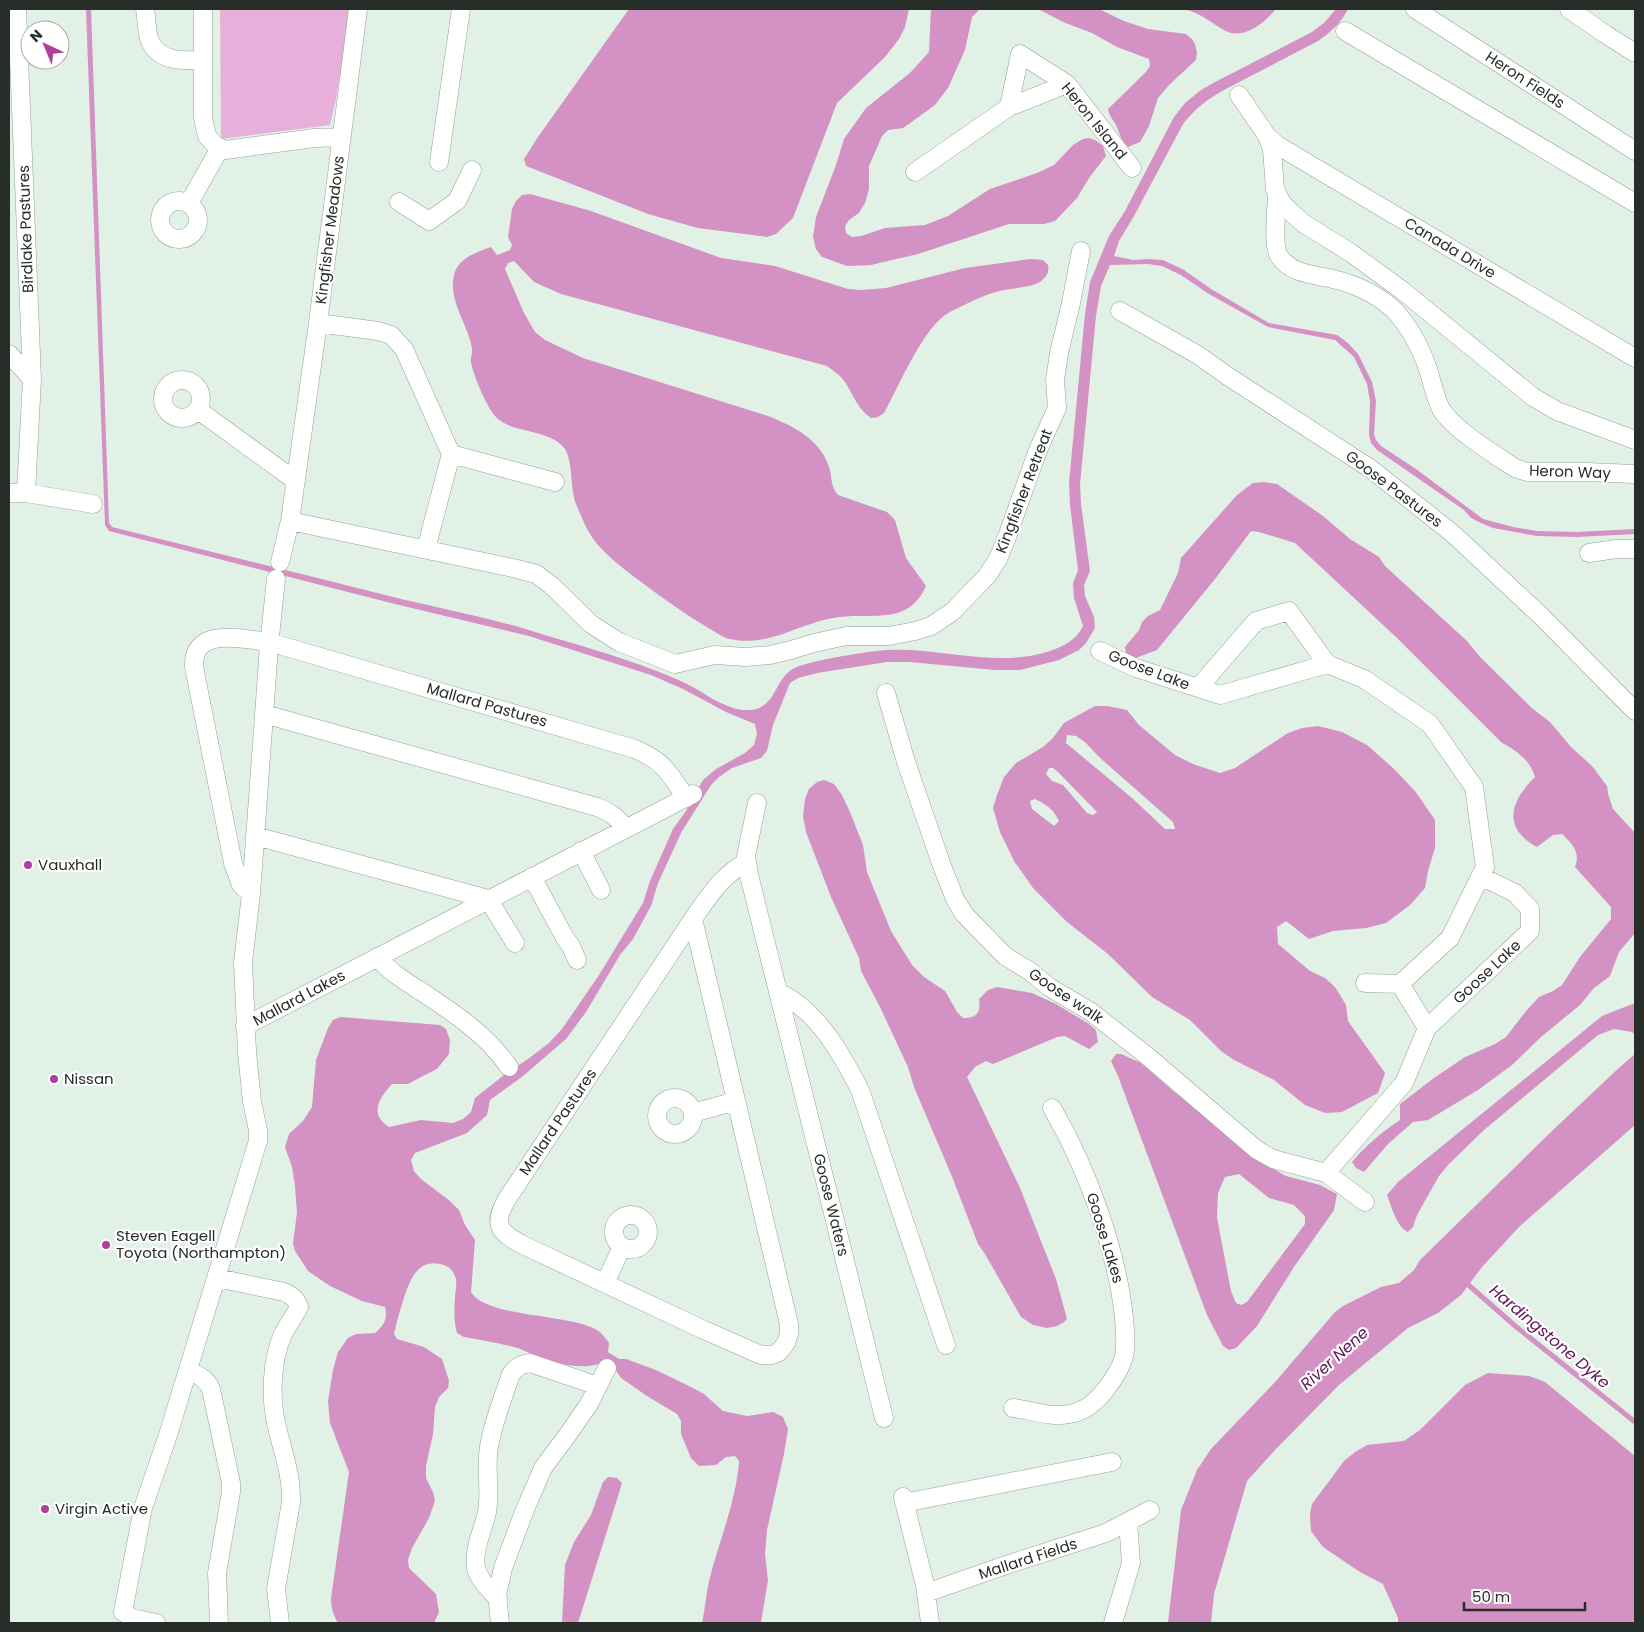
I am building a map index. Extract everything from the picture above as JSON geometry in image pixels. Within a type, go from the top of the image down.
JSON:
[{"type":"street","name":"Birdlake Pastures","points":[[17,9],[13,79],[32,379],[17,493],[93,504]]},
{"type":"street","points":[[145,9],[150,40],[159,54],[177,61],[203,60]]},
{"type":"street","points":[[189,203],[220,148],[207,136],[203,118],[203,9]]},
{"type":"street","name":"Kingfisher Meadows","points":[[269,642],[274,588],[290,521],[296,481],[358,9]]},
{"type":"street","points":[[439,162],[461,9]]},
{"type":"street","name":"Heron Fields","points":[[1415,9],[1635,151]]},
{"type":"street","points":[[1569,9],[1635,52]]},
{"type":"street","points":[[1345,31],[1635,203]]},
{"type":"street","name":"Heron Island","points":[[1009,107],[1020,54],[1067,84],[1132,168]]},
{"type":"street","points":[[915,172],[1009,107],[1067,84]]},
{"type":"street","name":"Heron Way","points":[[1239,95],[1267,136],[1272,149],[1272,170],[1276,192],[1275,242],[1278,254],[1292,269],[1303,273],[1333,278],[1359,287],[1376,296],[1394,311],[1418,345],[1441,409],[1455,426],[1516,468],[1527,472],[1635,474]]},
{"type":"street","name":"Canada Drive","points":[[1267,136],[1277,145],[1635,358]]},
{"type":"street","name":"Kingfisher Meadows","points":[[220,148],[234,150],[314,138],[342,137]]},
{"type":"street","points":[[399,202],[429,221],[456,201],[472,170]]},
{"type":"street","name":"Heron Way","points":[[1276,192],[1282,203],[1303,223],[1351,253],[1403,290],[1533,397],[1557,411],[1635,440]]},
{"type":"street","name":"Kingfisher Retreat","points":[[426,549],[536,574],[551,585],[591,624],[619,642],[674,664],[715,655],[746,657],[770,655],[846,636],[889,636],[931,626],[952,612],[987,576],[998,559],[1008,537],[1038,450],[1057,408],[1055,380],[1080,251]]},
{"type":"street","name":"Goose Pastures","points":[[1120,311],[1198,355],[1372,469],[1452,533],[1541,616],[1635,711]]},
{"type":"street","name":"Kingfisher Meadows","points":[[318,323],[378,331],[391,336],[398,342],[404,349],[451,454]]},
{"type":"street","points":[[9,354],[32,379]]},
{"type":"street","points":[[198,410],[296,481]]},
{"type":"street","points":[[290,521],[426,549],[451,454],[555,482]]},
{"type":"street","points":[[1589,553],[1616,549],[1635,549]]},
{"type":"street","name":"Goose Lake","points":[[1100,651],[1136,668],[1220,696],[1327,664],[1289,611],[1256,621],[1198,688]]},
{"type":"street","name":"Mallard Pastures","points":[[251,894],[241,885],[233,863],[196,677],[194,657],[197,649],[203,643],[217,638],[269,642],[636,749],[652,756],[663,764],[689,796],[377,957]]},
{"type":"street","points":[[245,1026],[243,962],[251,894],[269,642]]},
{"type":"street","points":[[1327,664],[1364,679],[1430,724],[1474,787],[1485,867],[1450,938],[1400,984],[1365,983]]},
{"type":"street","name":"Goose walk","points":[[886,693],[906,762],[942,866],[964,914],[1005,956],[1031,972],[1049,987],[1092,1012],[1146,1055],[1257,1150],[1273,1159],[1326,1173],[1366,1202]]},
{"type":"street","points":[[264,714],[597,807],[610,812],[618,818],[625,828]]},
{"type":"street","name":"Goose Waters","points":[[757,803],[748,843],[747,862],[884,1418]]},
{"type":"street","points":[[255,836],[488,899],[515,943]]},
{"type":"street","points":[[580,851],[602,890]]},
{"type":"street","name":"Mallard Pastures","points":[[693,919],[789,1324],[789,1334],[786,1343],[779,1352],[772,1355],[761,1354],[508,1237],[500,1229],[498,1222],[499,1212],[693,919],[718,882],[735,868],[747,862]]},
{"type":"street","name":"Goose Lake","points":[[1326,1173],[1404,1083],[1427,1028],[1530,931],[1530,909],[1515,893],[1480,876]]},
{"type":"street","points":[[532,877],[577,960]]},
{"type":"street","points":[[377,957],[393,972],[473,1028],[503,1058],[509,1067]]},
{"type":"street","name":"Mallard Lakes","points":[[156,1623],[132,1618],[123,1612],[143,1508],[188,1370],[258,1141],[247,1060],[245,1026],[377,957]]},
{"type":"street","points":[[1400,984],[1427,1028]]},
{"type":"street","points":[[778,992],[789,997],[803,1008],[819,1026],[846,1064],[860,1090],[946,1345]]},
{"type":"street","points":[[693,1114],[736,1101]]},
{"type":"street","name":"Goose Lakes","points":[[1013,1408],[1058,1415],[1079,1411],[1100,1396],[1115,1378],[1123,1359],[1125,1331],[1121,1290],[1115,1262],[1076,1152],[1052,1108]]},
{"type":"street","points":[[605,1283],[622,1247]]},
{"type":"street","points":[[216,1278],[284,1292],[293,1296],[299,1307],[282,1338],[272,1387],[272,1406],[286,1460],[291,1490],[291,1502],[276,1589],[280,1623]]},
{"type":"street","points":[[498,1599],[476,1569],[476,1554],[489,1499],[487,1461],[489,1447],[511,1374],[517,1367],[530,1363],[598,1386]]},
{"type":"street","points":[[500,1623],[498,1599],[503,1568],[524,1512],[543,1468],[569,1433],[607,1368]]},
{"type":"street","points":[[188,1370],[208,1382],[211,1389],[231,1483],[232,1492],[217,1573],[219,1623]]},
{"type":"street","points":[[930,1623],[926,1593],[904,1500],[1112,1462]]},
{"type":"street","name":"Mallard Fields","points":[[926,1593],[1106,1533],[1150,1510]]},
{"type":"street","points":[[1113,1623],[1132,1562],[1128,1522]]},
{"type":"shaded area","points":[[220,9],[351,9],[330,125],[221,139]]},
{"type":"water","points":[[86,9],[91,9],[109,523],[112,527],[517,627],[595,650],[667,675],[721,703],[743,710],[762,707],[768,702],[780,682],[791,670],[809,663],[838,657],[887,650],[907,650],[987,658],[1007,658],[1027,656],[1058,648],[1077,636],[1083,626],[1074,598],[1073,583],[1078,570],[1069,483],[1085,314],[1090,282],[1109,236],[1125,211],[1174,117],[1185,103],[1201,90],[1217,81],[1312,32],[1324,23],[1336,9],[1348,9],[1335,27],[1318,41],[1222,91],[1191,114],[1183,124],[1119,241],[1114,256],[1133,260],[1163,260],[1184,270],[1211,289],[1269,323],[1337,335],[1358,354],[1372,382],[1376,401],[1374,434],[1376,440],[1381,446],[1416,469],[1483,519],[1537,531],[1577,532],[1635,529],[1635,534],[1577,537],[1537,536],[1493,528],[1471,518],[1464,510],[1377,450],[1371,443],[1369,435],[1370,402],[1367,384],[1354,357],[1335,340],[1268,327],[1209,294],[1181,275],[1162,266],[1148,264],[1110,265],[1101,286],[1096,316],[1080,484],[1090,571],[1084,585],[1085,596],[1094,617],[1095,628],[1086,643],[1079,650],[1059,660],[1020,670],[995,670],[910,662],[887,662],[817,673],[798,678],[790,683],[773,725],[767,751],[761,758],[732,768],[711,785],[681,833],[658,883],[651,906],[633,939],[620,955],[586,1012],[566,1039],[523,1076],[490,1100],[487,1115],[467,1133],[415,1153],[411,1160],[414,1171],[421,1179],[459,1210],[465,1225],[475,1240],[471,1292],[479,1300],[509,1311],[566,1320],[595,1329],[609,1343],[608,1352],[619,1359],[626,1359],[656,1370],[693,1388],[704,1394],[723,1411],[747,1416],[773,1412],[783,1417],[788,1429],[767,1530],[765,1554],[768,1580],[761,1623],[702,1623],[709,1581],[727,1521],[737,1476],[739,1461],[735,1456],[726,1457],[716,1465],[699,1466],[691,1458],[681,1434],[681,1421],[677,1414],[621,1378],[615,1369],[601,1363],[577,1366],[560,1363],[517,1348],[464,1337],[457,1333],[454,1316],[455,1276],[447,1267],[431,1263],[419,1269],[410,1282],[394,1334],[397,1339],[424,1347],[442,1359],[449,1381],[448,1388],[439,1397],[435,1407],[433,1434],[426,1466],[426,1478],[435,1501],[429,1518],[412,1548],[408,1560],[409,1568],[436,1594],[439,1612],[434,1623],[338,1623],[335,1617],[331,1598],[349,1472],[330,1423],[328,1401],[333,1370],[338,1352],[348,1338],[356,1334],[375,1333],[383,1325],[386,1315],[385,1307],[362,1301],[330,1286],[308,1271],[295,1251],[293,1244],[297,1212],[295,1186],[292,1167],[285,1147],[289,1134],[303,1121],[312,1107],[316,1060],[328,1028],[333,1020],[340,1017],[440,1025],[446,1029],[450,1040],[449,1054],[437,1069],[408,1084],[392,1084],[380,1100],[378,1106],[379,1117],[389,1127],[421,1120],[453,1123],[463,1119],[471,1112],[475,1098],[549,1043],[562,1029],[599,975],[643,903],[650,881],[673,829],[686,811],[703,780],[716,769],[745,753],[754,745],[757,734],[755,724],[726,712],[683,689],[651,675],[529,636],[109,531],[105,525]]},
{"type":"water","points":[[629,9],[909,9],[905,27],[899,39],[885,57],[837,103],[793,218],[776,234],[767,237],[698,228],[648,214],[526,166],[524,159],[538,137]]},
{"type":"water","points":[[931,9],[980,9],[972,17],[965,50],[948,88],[935,105],[903,128],[888,130],[882,136],[869,166],[869,189],[865,203],[859,213],[849,220],[845,226],[846,233],[852,237],[861,236],[885,228],[925,225],[948,216],[990,189],[1037,173],[1054,165],[1073,145],[1083,139],[1095,140],[1103,146],[1106,156],[1077,198],[1055,221],[1044,224],[1009,224],[918,254],[871,265],[847,266],[822,257],[816,249],[813,237],[816,217],[844,139],[866,108],[910,73],[929,52]]},
{"type":"water","points":[[1038,9],[1099,9],[1124,21],[1148,29],[1186,34],[1192,39],[1197,53],[1196,60],[1158,98],[1149,126],[1140,142],[1128,147],[1125,144],[1108,109],[1146,72],[1150,66],[1149,59],[1117,47],[1092,33],[1063,22]]},
{"type":"water","points":[[1184,9],[1276,9],[1252,30],[1237,33],[1222,29],[1200,15]]},
{"type":"water","points":[[530,194],[591,211],[721,258],[775,266],[848,289],[886,288],[965,268],[1030,259],[1043,260],[1048,265],[1046,276],[1038,283],[987,295],[950,312],[940,319],[931,329],[913,357],[884,413],[878,417],[871,418],[859,406],[843,380],[827,366],[561,294],[534,282],[514,261],[508,263],[505,269],[524,313],[535,332],[545,340],[583,358],[768,416],[806,436],[821,450],[838,495],[887,512],[895,520],[906,558],[926,586],[919,598],[910,607],[889,615],[826,619],[759,640],[730,639],[703,625],[663,598],[619,565],[594,541],[576,504],[568,454],[565,449],[551,438],[504,423],[493,414],[489,407],[481,392],[473,369],[470,339],[454,294],[454,275],[459,264],[464,260],[491,247],[497,255],[510,250],[512,245],[508,237],[512,209],[522,195]]},
{"type":"water","points":[[1253,483],[1277,484],[1323,516],[1350,539],[1379,557],[1385,566],[1467,641],[1480,657],[1533,709],[1550,722],[1571,747],[1592,766],[1607,786],[1613,809],[1635,833],[1635,933],[1619,952],[1610,976],[1594,988],[1580,1005],[1541,1037],[1512,1065],[1478,1090],[1428,1120],[1413,1122],[1388,1144],[1364,1172],[1356,1168],[1352,1162],[1374,1139],[1400,1120],[1400,1104],[1465,1057],[1506,1037],[1539,997],[1562,985],[1580,957],[1611,919],[1611,907],[1575,867],[1577,862],[1576,853],[1572,845],[1562,834],[1553,835],[1537,847],[1526,840],[1518,831],[1514,823],[1515,805],[1526,786],[1535,777],[1526,761],[1518,753],[1502,743],[1396,637],[1295,543],[1251,531],[1215,579],[1157,650],[1133,659],[1126,655],[1125,647],[1139,630],[1142,622],[1148,616],[1160,610],[1178,573],[1181,558],[1237,495]]},
{"type":"water","points":[[1095,706],[1127,710],[1139,725],[1175,755],[1193,764],[1220,773],[1235,768],[1288,733],[1302,728],[1318,726],[1342,732],[1367,745],[1415,791],[1435,820],[1435,848],[1425,888],[1410,905],[1386,923],[1366,928],[1333,931],[1309,939],[1286,921],[1277,927],[1278,944],[1310,971],[1325,978],[1335,987],[1346,1005],[1348,1021],[1385,1073],[1378,1093],[1342,1112],[1325,1113],[1305,1105],[1274,1080],[1234,1060],[1221,1051],[1190,1020],[1152,997],[1108,954],[1067,922],[1033,888],[1014,861],[1000,832],[993,808],[1004,777],[1016,763],[1043,747],[1053,738],[1064,723]],"holes":[[[1067,735],[1076,736],[1085,742],[1099,757],[1173,822],[1175,829],[1165,829],[1132,798],[1066,743]],[[1049,768],[1053,768],[1097,812],[1093,815],[1087,813],[1063,785],[1052,781],[1046,774]],[[1035,799],[1046,805],[1059,821],[1054,826],[1032,809],[1030,801]]]},
{"type":"water","points":[[824,780],[834,784],[850,812],[863,845],[867,872],[891,931],[912,965],[924,977],[945,991],[957,1012],[963,1018],[975,1016],[979,1011],[979,999],[988,990],[997,987],[1032,993],[1056,1004],[1096,1030],[1098,1042],[1089,1049],[1065,1036],[1057,1037],[993,1064],[986,1061],[975,1067],[967,1077],[1020,1188],[1056,1279],[1067,1319],[1057,1326],[1047,1328],[1033,1325],[1021,1317],[978,1244],[914,1087],[908,1067],[861,971],[859,958],[831,897],[806,832],[803,816],[805,799],[809,789],[817,782]]},
{"type":"water","points":[[1635,1003],[1635,1035],[1632,1032],[1614,1029],[1598,1035],[1484,1130],[1448,1165],[1439,1176],[1417,1215],[1413,1227],[1408,1232],[1400,1225],[1387,1195],[1398,1182],[1602,1016]]},
{"type":"water","points":[[1116,1054],[1121,1054],[1141,1063],[1174,1092],[1196,1107],[1249,1155],[1286,1176],[1320,1185],[1337,1194],[1334,1210],[1294,1267],[1257,1326],[1236,1348],[1229,1350],[1223,1346],[1207,1315],[1111,1061]],"holes":[[[1239,1174],[1269,1198],[1294,1205],[1305,1216],[1305,1224],[1247,1302],[1241,1305],[1236,1303],[1231,1291],[1217,1218],[1218,1193],[1225,1177]]]},
{"type":"water","name":"River Nene","points":[[1635,1054],[1635,1125],[1520,1226],[1482,1267],[1461,1295],[1438,1313],[1408,1328],[1339,1385],[1275,1450],[1247,1481],[1214,1594],[1211,1623],[1168,1623],[1181,1510],[1197,1470],[1211,1449],[1276,1381],[1335,1312],[1381,1287],[1399,1283],[1414,1270],[1420,1260],[1553,1130]]},
{"type":"water","points":[[1488,1373],[1529,1376],[1545,1382],[1635,1456],[1635,1623],[1398,1623],[1398,1618],[1383,1584],[1360,1572],[1323,1547],[1311,1531],[1310,1514],[1312,1504],[1344,1461],[1367,1445],[1404,1441],[1420,1430],[1465,1385]]},
{"type":"water","points":[[608,1477],[617,1478],[622,1483],[619,1493],[578,1623],[562,1623],[565,1565],[574,1542],[591,1515],[603,1482]]},
{"type":"waterway","name":"Hardingstone Dyke","points":[[1464,1281],[1514,1325],[1635,1422]]},
{"type":"place","name":"Vauxhall","points":[[28,865]]},
{"type":"place","name":"Nissan","points":[[54,1079]]},
{"type":"place","name":"Steven Eagell Toyota (Northampton)","points":[[106,1245]]},
{"type":"place","name":"Virgin Active","points":[[45,1509]]}]
